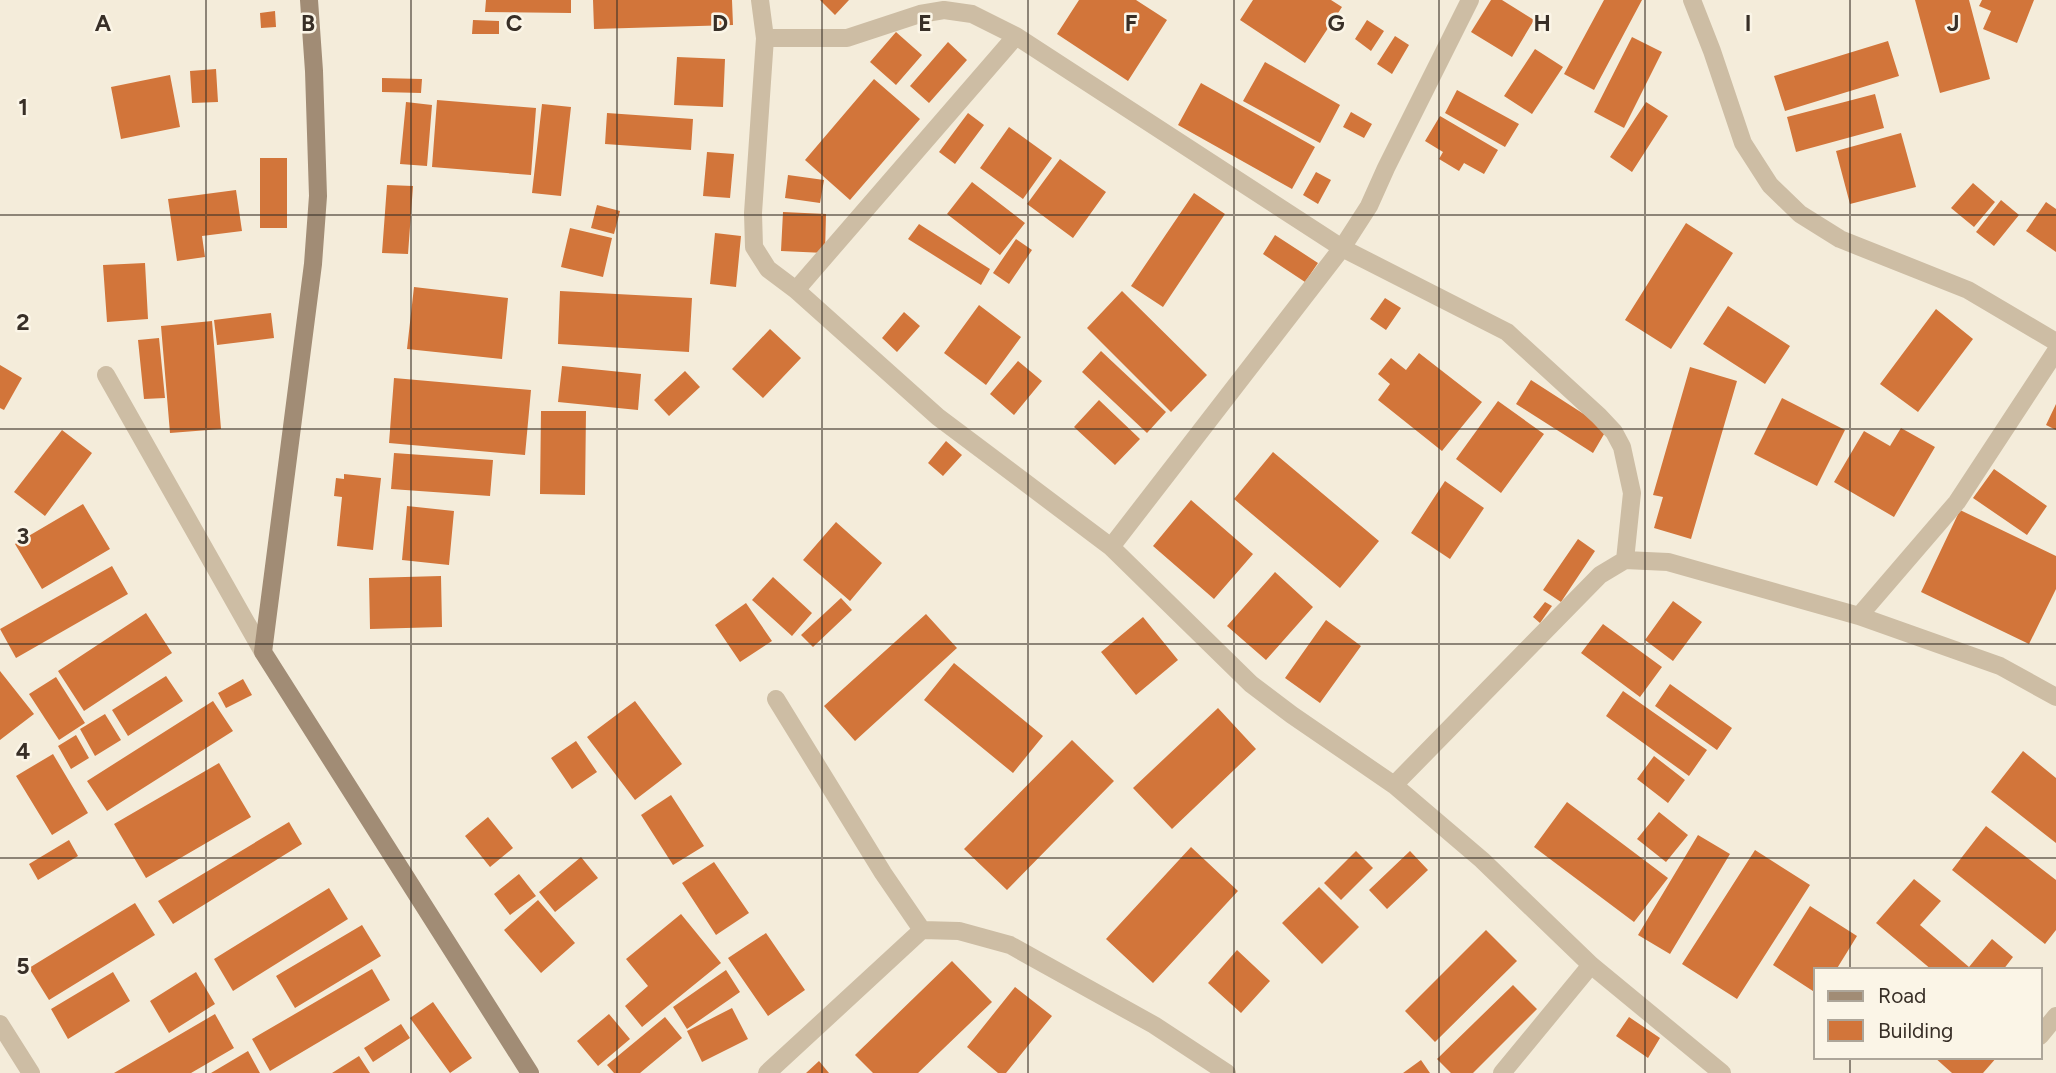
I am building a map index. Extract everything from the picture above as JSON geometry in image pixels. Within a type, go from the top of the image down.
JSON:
[{"type":"street","points":[[263,652],[313,264],[318,196],[309,0]]},
{"type":"street","points":[[760,0],[765,37],[753,213],[754,247],[768,269],[796,290],[938,417],[1111,547],[1251,684],[1394,785],[1482,860],[1591,965],[1721,1073]]},
{"type":"street","points":[[1111,547],[1342,248],[1369,206],[1470,0]]},
{"type":"street","points":[[1692,0],[1743,143],[1770,185],[1800,214],[1840,240],[1968,290],[2056,342]]},
{"type":"street","points":[[765,37],[847,38],[920,14],[944,10],[972,14],[1016,36],[1342,248],[1507,332],[1606,424],[1622,446],[1632,493],[1625,560]]},
{"type":"street","points":[[796,290],[1016,36]]},
{"type":"street","points":[[1859,616],[1956,502],[2056,351]]},
{"type":"street","points":[[106,375],[263,652],[530,1073]]},
{"type":"street","points":[[1394,785],[1600,575],[1625,560],[1668,562],[1859,616],[2000,666],[2056,697]]},
{"type":"street","points":[[776,699],[883,873],[922,930]]},
{"type":"street","points":[[767,1073],[922,930],[959,931],[1010,945],[1154,1025],[1227,1073]]},
{"type":"street","points":[[1502,1073],[1591,965]]},
{"type":"street","points":[[2042,1034],[2056,1016]]},
{"type":"street","points":[[0,1024],[31,1073]]},
{"type":"building","points":[[486,0],[571,0],[571,13],[485,12]]},
{"type":"building","points":[[593,0],[732,0],[733,25],[594,29]]},
{"type":"building","points":[[820,0],[849,0],[835,15]]},
{"type":"building","points":[[1079,0],[1136,0],[1167,20],[1128,81],[1057,34]]},
{"type":"building","points":[[1253,0],[1331,0],[1342,7],[1305,63],[1240,20]]},
{"type":"building","points":[[1491,0],[1502,0],[1534,20],[1512,57],[1471,32]]},
{"type":"building","points":[[1604,0],[1642,0],[1594,90],[1564,74]]},
{"type":"building","points":[[1915,0],[1969,0],[1990,79],[1940,93]]},
{"type":"building","points":[[1982,0],[2034,0],[2017,43],[1983,29],[1991,11],[1979,6]]},
{"type":"building","points":[[275,11],[276,27],[261,28],[260,13]]},
{"type":"building","points":[[473,20],[499,21],[499,34],[472,34]]},
{"type":"building","points":[[1367,20],[1384,31],[1371,51],[1355,39]]},
{"type":"building","points":[[896,32],[922,55],[896,85],[870,62]]},
{"type":"building","points":[[1395,36],[1409,45],[1392,74],[1377,64]]},
{"type":"building","points":[[1632,37],[1662,52],[1624,128],[1594,112]]},
{"type":"building","points":[[1888,41],[1899,76],[1785,111],[1774,76]]},
{"type":"building","points":[[948,42],[967,60],[929,103],[910,86]]},
{"type":"building","points":[[1535,49],[1563,67],[1532,114],[1504,96]]},
{"type":"building","points":[[677,57],[725,59],[723,107],[674,105]]},
{"type":"building","points":[[1265,62],[1340,105],[1320,143],[1243,101]]},
{"type":"building","points":[[216,69],[218,102],[192,103],[190,71]]},
{"type":"building","points":[[170,75],[180,127],[121,139],[111,87]]},
{"type":"building","points":[[382,78],[422,79],[421,93],[382,92]]},
{"type":"building","points":[[874,79],[920,119],[850,200],[805,160]]},
{"type":"building","points":[[1201,83],[1315,147],[1292,189],[1178,125]]},
{"type":"building","points":[[1457,90],[1519,124],[1505,147],[1445,113]]},
{"type":"building","points":[[1875,94],[1884,128],[1796,152],[1787,117]]},
{"type":"building","points":[[437,100],[536,108],[531,175],[432,167]]},
{"type":"building","points":[[406,102],[432,105],[427,166],[400,164]]},
{"type":"building","points":[[1646,102],[1668,116],[1632,172],[1610,157]]},
{"type":"building","points":[[542,104],[571,107],[561,196],[532,193]]},
{"type":"building","points":[[1351,112],[1372,124],[1364,138],[1343,127]]},
{"type":"building","points":[[607,113],[693,119],[691,150],[605,144]]},
{"type":"building","points":[[968,113],[984,125],[955,164],[939,152]]},
{"type":"building","points":[[1440,116],[1498,150],[1484,174],[1464,163],[1459,171],[1439,159],[1443,152],[1425,141]]},
{"type":"building","points":[[1009,127],[1052,158],[1023,199],[980,168]]},
{"type":"building","points":[[1901,133],[1916,187],[1850,204],[1836,151]]},
{"type":"building","points":[[707,152],[734,154],[730,198],[703,196]]},
{"type":"building","points":[[260,158],[287,158],[287,228],[260,228]]},
{"type":"building","points":[[1060,159],[1106,192],[1073,238],[1027,204]]},
{"type":"building","points":[[1316,172],[1331,180],[1318,204],[1303,195]]},
{"type":"building","points":[[788,175],[824,180],[820,203],[785,198]]},
{"type":"building","points":[[972,182],[1025,223],[1000,255],[947,214]]},
{"type":"building","points":[[1973,183],[1995,202],[1974,227],[1951,208]]},
{"type":"building","points":[[387,185],[413,186],[408,254],[382,253]]},
{"type":"building","points":[[236,190],[242,231],[202,236],[205,257],[177,261],[168,199]]},
{"type":"building","points":[[1194,193],[1225,214],[1163,307],[1131,286]]},
{"type":"building","points":[[2001,200],[2019,215],[1994,246],[1976,232]]},
{"type":"building","points":[[2046,202],[2056,209],[2056,252],[2026,231]]},
{"type":"building","points":[[597,205],[620,211],[614,234],[591,228]]},
{"type":"building","points":[[783,212],[826,214],[825,253],[781,251]]},
{"type":"building","points":[[1686,223],[1733,253],[1671,349],[1625,320]]},
{"type":"building","points":[[919,224],[990,269],[981,285],[908,239]]},
{"type":"building","points":[[570,228],[612,238],[603,277],[561,267]]},
{"type":"building","points":[[715,233],[741,236],[736,287],[710,284]]},
{"type":"building","points":[[1275,235],[1318,263],[1305,282],[1263,254]]},
{"type":"building","points":[[1016,239],[1032,250],[1009,284],[993,273]]},
{"type":"building","points":[[145,263],[148,319],[107,322],[103,265]]},
{"type":"building","points":[[414,287],[508,298],[502,359],[407,349]]},
{"type":"building","points":[[560,291],[692,298],[689,352],[558,344]]},
{"type":"building","points":[[1122,291],[1207,375],[1171,412],[1087,328]]},
{"type":"building","points":[[1385,298],[1401,308],[1386,330],[1370,319]]},
{"type":"building","points":[[979,305],[1021,337],[986,385],[944,353]]},
{"type":"building","points":[[1728,306],[1790,346],[1765,384],[1703,344]]},
{"type":"building","points":[[1936,309],[1973,339],[1918,412],[1880,384]]},
{"type":"building","points":[[904,312],[920,326],[897,352],[882,338]]},
{"type":"building","points":[[271,313],[274,338],[217,345],[214,320]]},
{"type":"building","points":[[212,321],[221,429],[170,433],[161,326]]},
{"type":"building","points":[[770,329],[801,358],[763,398],[732,369]]},
{"type":"building","points":[[159,338],[165,398],[144,399],[138,340]]},
{"type":"building","points":[[1101,351],[1166,412],[1147,433],[1082,372]]},
{"type":"building","points":[[1419,353],[1482,402],[1442,451],[1378,400],[1390,384],[1378,374],[1391,358],[1406,370]]},
{"type":"building","points":[[1018,361],[1042,381],[1014,415],[990,394]]},
{"type":"building","points":[[0,365],[22,378],[4,410],[0,408]]},
{"type":"building","points":[[562,366],[641,374],[638,410],[558,402]]},
{"type":"building","points":[[1690,367],[1737,381],[1691,539],[1654,528],[1663,497],[1653,495]]},
{"type":"building","points":[[685,371],[700,387],[669,416],[654,400]]},
{"type":"building","points":[[394,378],[531,390],[525,455],[389,443]]},
{"type":"building","points":[[1531,380],[1607,429],[1593,453],[1516,404]]},
{"type":"building","points":[[1782,398],[1845,430],[1817,486],[1754,454]]},
{"type":"building","points":[[1099,400],[1140,439],[1115,465],[1074,427]]},
{"type":"building","points":[[1498,401],[1544,434],[1501,493],[1456,459]]},
{"type":"building","points":[[2056,404],[2056,430],[2046,425]]},
{"type":"building","points":[[541,411],[586,411],[585,495],[540,494]]},
{"type":"building","points":[[1901,428],[1935,447],[1894,517],[1834,482],[1864,431],[1890,446]]},
{"type":"building","points":[[62,430],[92,453],[45,516],[14,492]]},
{"type":"building","points":[[946,441],[962,455],[943,476],[928,463]]},
{"type":"building","points":[[1273,452],[1379,541],[1340,588],[1234,499]]},
{"type":"building","points":[[394,453],[493,460],[490,496],[391,489]]},
{"type":"building","points":[[1994,469],[2047,506],[2027,535],[1973,498]]},
{"type":"building","points":[[344,474],[381,478],[373,550],[337,546],[342,497],[334,496],[336,478],[344,479]]},
{"type":"building","points":[[1445,481],[1484,508],[1450,559],[1411,533]]},
{"type":"building","points":[[1191,500],[1253,554],[1214,599],[1153,546]]},
{"type":"building","points":[[83,504],[110,549],[42,589],[15,544]]},
{"type":"building","points":[[407,506],[454,511],[449,565],[402,560]]},
{"type":"building","points":[[1960,510],[2056,556],[2056,589],[2029,644],[1921,592]]},
{"type":"building","points":[[836,522],[882,563],[850,601],[803,560]]},
{"type":"building","points":[[1578,539],[1595,551],[1561,602],[1543,590]]},
{"type":"building","points":[[112,566],[128,594],[16,658],[0,629]]},
{"type":"building","points":[[1275,572],[1313,607],[1266,660],[1227,626]]},
{"type":"building","points":[[441,576],[442,627],[370,629],[369,578]]},
{"type":"building","points":[[773,577],[812,613],[792,636],[752,600]]},
{"type":"building","points":[[841,598],[852,610],[813,647],[801,635]]},
{"type":"building","points":[[1673,601],[1702,622],[1673,661],[1645,640]]},
{"type":"building","points":[[1545,602],[1552,606],[1540,623],[1533,617]]},
{"type":"building","points":[[746,603],[772,641],[740,662],[715,625]]},
{"type":"building","points":[[146,613],[172,653],[84,711],[58,671]]},
{"type":"building","points":[[926,614],[957,648],[855,741],[824,706]]},
{"type":"building","points":[[1143,617],[1178,660],[1136,695],[1101,652]]},
{"type":"building","points":[[1326,620],[1361,646],[1320,703],[1285,678]]},
{"type":"building","points":[[1603,624],[1662,667],[1640,697],[1581,653]]},
{"type":"building","points":[[954,663],[1043,736],[1013,773],[924,700]]},
{"type":"building","points":[[0,671],[34,714],[0,740]]},
{"type":"building","points":[[166,676],[183,701],[128,736],[112,710]]},
{"type":"building","points":[[56,677],[85,723],[59,740],[29,694]]},
{"type":"building","points":[[243,679],[252,695],[226,708],[218,693]]},
{"type":"building","points":[[1670,684],[1732,728],[1717,750],[1655,706]]},
{"type":"building","points":[[1623,691],[1707,750],[1689,776],[1606,716]]},
{"type":"building","points":[[213,701],[233,731],[107,811],[87,781]]},
{"type":"building","points":[[635,701],[682,764],[635,800],[587,737]]},
{"type":"building","points":[[1218,708],[1256,749],[1172,829],[1133,788]]},
{"type":"building","points":[[105,714],[121,740],[95,756],[80,729]]},
{"type":"building","points":[[76,735],[89,758],[71,769],[58,746]]},
{"type":"building","points":[[1072,740],[1114,781],[1007,890],[964,849]]},
{"type":"building","points":[[576,741],[597,772],[572,789],[551,758]]},
{"type":"building","points":[[2023,751],[2056,778],[2056,843],[1991,792]]},
{"type":"building","points":[[53,754],[88,813],[52,835],[16,776]]},
{"type":"building","points":[[1654,756],[1685,780],[1668,803],[1637,779]]},
{"type":"building","points":[[219,763],[251,817],[146,878],[114,824]]},
{"type":"building","points":[[671,795],[704,846],[673,865],[641,815]]},
{"type":"building","points":[[1567,802],[1668,878],[1634,922],[1534,847]]},
{"type":"building","points":[[1659,812],[1688,835],[1666,862],[1637,839]]},
{"type":"building","points":[[488,817],[513,848],[490,867],[465,836]]},
{"type":"building","points":[[289,822],[302,844],[173,924],[158,901]]},
{"type":"building","points":[[1986,826],[2056,880],[2056,930],[2045,944],[1952,870]]},
{"type":"building","points":[[1698,835],[1730,854],[1670,954],[1638,935]]},
{"type":"building","points":[[69,840],[78,856],[38,880],[29,864]]},
{"type":"building","points":[[1191,847],[1238,891],[1153,983],[1106,939]]},
{"type":"building","points":[[1755,850],[1810,885],[1737,999],[1682,964]]},
{"type":"building","points":[[1356,851],[1373,868],[1341,900],[1324,883]]},
{"type":"building","points":[[1410,851],[1428,870],[1387,909],[1369,890]]},
{"type":"building","points":[[581,857],[598,878],[555,912],[539,892]]},
{"type":"building","points":[[714,862],[749,913],[716,935],[682,883]]},
{"type":"building","points":[[519,874],[536,896],[510,915],[494,894]]},
{"type":"building","points":[[1914,879],[1941,901],[1920,925],[1969,967],[1992,939],[2013,957],[2005,968],[1930,968],[1876,923]]},
{"type":"building","points":[[1319,887],[1359,927],[1322,964],[1282,923]]},
{"type":"building","points":[[329,888],[348,919],[233,991],[214,959]]},
{"type":"building","points":[[538,900],[575,943],[541,973],[504,930]]},
{"type":"building","points":[[135,903],[155,935],[49,1000],[29,968]]},
{"type":"building","points":[[1810,906],[1857,936],[1837,968],[1814,968],[1814,992],[1773,965]]},
{"type":"building","points":[[681,914],[721,963],[642,1027],[625,1006],[648,986],[626,959]]},
{"type":"building","points":[[362,925],[381,956],[295,1008],[276,976]]},
{"type":"building","points":[[1486,930],[1517,961],[1435,1042],[1405,1011]]},
{"type":"building","points":[[766,933],[805,990],[768,1016],[728,958]]},
{"type":"building","points":[[1237,950],[1270,981],[1241,1013],[1208,983]]},
{"type":"building","points":[[952,961],[992,1002],[918,1073],[873,1073],[855,1055]]},
{"type":"building","points":[[372,969],[390,1000],[270,1071],[252,1039]]},
{"type":"building","points":[[726,970],[740,992],[687,1029],[673,1007]]},
{"type":"building","points":[[113,972],[130,1001],[68,1039],[51,1009]]},
{"type":"building","points":[[196,972],[215,1004],[169,1033],[150,1001]]},
{"type":"building","points":[[1513,985],[1537,1009],[1473,1073],[1451,1073],[1437,1059]]},
{"type":"building","points":[[1015,987],[1052,1016],[1006,1073],[998,1073],[967,1047]]},
{"type":"building","points":[[433,1002],[472,1058],[450,1073],[410,1018]]},
{"type":"building","points":[[732,1008],[748,1039],[702,1062],[687,1031]]},
{"type":"building","points":[[215,1014],[234,1048],[191,1073],[114,1073]]},
{"type":"building","points":[[609,1014],[630,1039],[598,1066],[577,1041]]},
{"type":"building","points":[[665,1017],[682,1038],[640,1073],[614,1073],[607,1065]]},
{"type":"building","points":[[1629,1017],[1660,1038],[1648,1058],[1616,1036]]},
{"type":"building","points":[[401,1024],[410,1038],[373,1062],[364,1048]]},
{"type":"building","points":[[248,1051],[260,1073],[211,1073]]},
{"type":"building","points":[[359,1056],[370,1073],[332,1073]]},
{"type":"building","points":[[1936,1059],[1995,1059],[1983,1073],[1952,1073]]},
{"type":"building","points":[[1421,1060],[1430,1073],[1403,1073]]},
{"type":"building","points":[[819,1061],[829,1073],[806,1073]]}]
